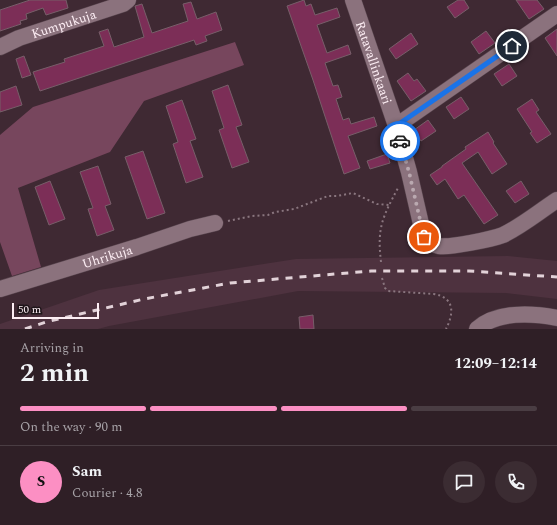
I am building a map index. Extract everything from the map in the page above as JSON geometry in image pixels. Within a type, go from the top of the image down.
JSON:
[{"type":"street","name":"Kumpukuja","points":[[0,47],[19,38],[123,4],[128,0]]},
{"type":"street","name":"Ratavallinkaari","points":[[353,0],[396,126],[409,172],[424,237],[430,243],[440,246],[486,240],[502,235],[557,200]]},
{"type":"street","points":[[396,126],[557,14]]},
{"type":"street","name":"Uhrikuja","points":[[0,289],[137,247],[190,229],[215,223]]},
{"type":"street","points":[[477,329],[482,324],[500,317],[528,315],[557,318]]},
{"type":"path","points":[[381,262],[379,233],[382,221],[389,205],[409,172]]},
{"type":"path","points":[[215,223],[252,216],[268,215],[275,212],[294,209],[328,196],[352,193],[377,204],[389,205]]},
{"type":"path","points":[[382,278],[385,288],[388,291],[434,294],[446,299],[451,305],[452,313],[446,329]]},
{"type":"shaded area","points":[[235,42],[244,65],[144,101],[110,152],[18,188],[41,267],[12,276],[0,242],[0,135],[33,107]]},
{"type":"shaded area","points":[[508,256],[557,261],[557,299],[506,293],[298,291],[98,329],[0,329],[0,324],[99,290],[296,259]]},
{"type":"building","points":[[30,0],[66,0],[68,8],[46,15],[43,8],[26,14],[27,19],[20,21],[21,24],[0,31],[0,10]]},
{"type":"building","points":[[304,0],[306,6],[311,4],[315,15],[337,8],[340,17],[317,25],[327,53],[348,45],[351,54],[325,63],[333,86],[338,85],[342,97],[336,99],[343,120],[349,118],[351,124],[374,117],[377,126],[348,136],[360,168],[344,174],[287,6]]},
{"type":"building","points":[[458,0],[464,0],[469,8],[455,18],[447,7]]},
{"type":"building","points":[[516,0],[537,0],[544,9],[529,19]]},
{"type":"building","points":[[191,2],[197,19],[216,12],[222,30],[205,36],[207,41],[196,45],[194,40],[40,91],[33,72],[65,62],[64,59],[104,46],[99,32],[108,29],[114,47],[144,37],[135,6],[142,4],[152,33],[188,21],[183,4]]},
{"type":"building","points":[[557,29],[557,56],[545,38]]},
{"type":"building","points":[[486,31],[495,43],[479,54],[471,42]]},
{"type":"building","points":[[411,33],[418,44],[396,59],[389,49]]},
{"type":"building","points":[[24,56],[31,75],[22,78],[16,59]]},
{"type":"building","points":[[509,64],[517,76],[502,86],[494,74]]},
{"type":"building","points":[[408,73],[414,81],[417,79],[426,91],[411,101],[397,81]]},
{"type":"building","points":[[228,85],[242,125],[236,127],[249,162],[232,168],[219,130],[224,128],[212,91]]},
{"type":"building","points":[[16,86],[22,105],[0,112],[0,92]]},
{"type":"building","points":[[461,97],[469,109],[454,119],[446,107]]},
{"type":"building","points":[[532,99],[539,110],[536,112],[551,134],[537,143],[530,133],[532,132],[517,109]]},
{"type":"building","points":[[182,100],[196,139],[190,141],[203,177],[186,183],[173,144],[178,142],[166,106]]},
{"type":"building","points":[[428,120],[436,131],[421,141],[414,130]]},
{"type":"building","points":[[488,132],[494,142],[493,143],[507,164],[492,174],[478,152],[462,163],[498,215],[484,224],[464,195],[458,199],[445,179],[437,185],[430,175],[466,149],[465,147]]},
{"type":"building","points":[[143,151],[165,213],[147,219],[125,157]]},
{"type":"building","points":[[387,154],[390,163],[370,169],[367,161]]},
{"type":"building","points":[[98,166],[111,204],[105,206],[114,230],[97,236],[88,209],[93,208],[80,172]]},
{"type":"building","points":[[50,181],[65,219],[49,225],[35,187]]},
{"type":"building","points":[[521,181],[529,194],[515,203],[506,191]]},
{"type":"building","points":[[313,315],[314,329],[300,329],[299,317]]},
{"type":"railway","points":[[25,329],[46,322],[144,299],[230,283],[371,271],[469,271],[557,277]]},
{"type":"way so far","points":[[400,141],[409,172],[421,230],[424,237]]},
{"type":"route","points":[[400,141],[396,126],[512,46]]}]
